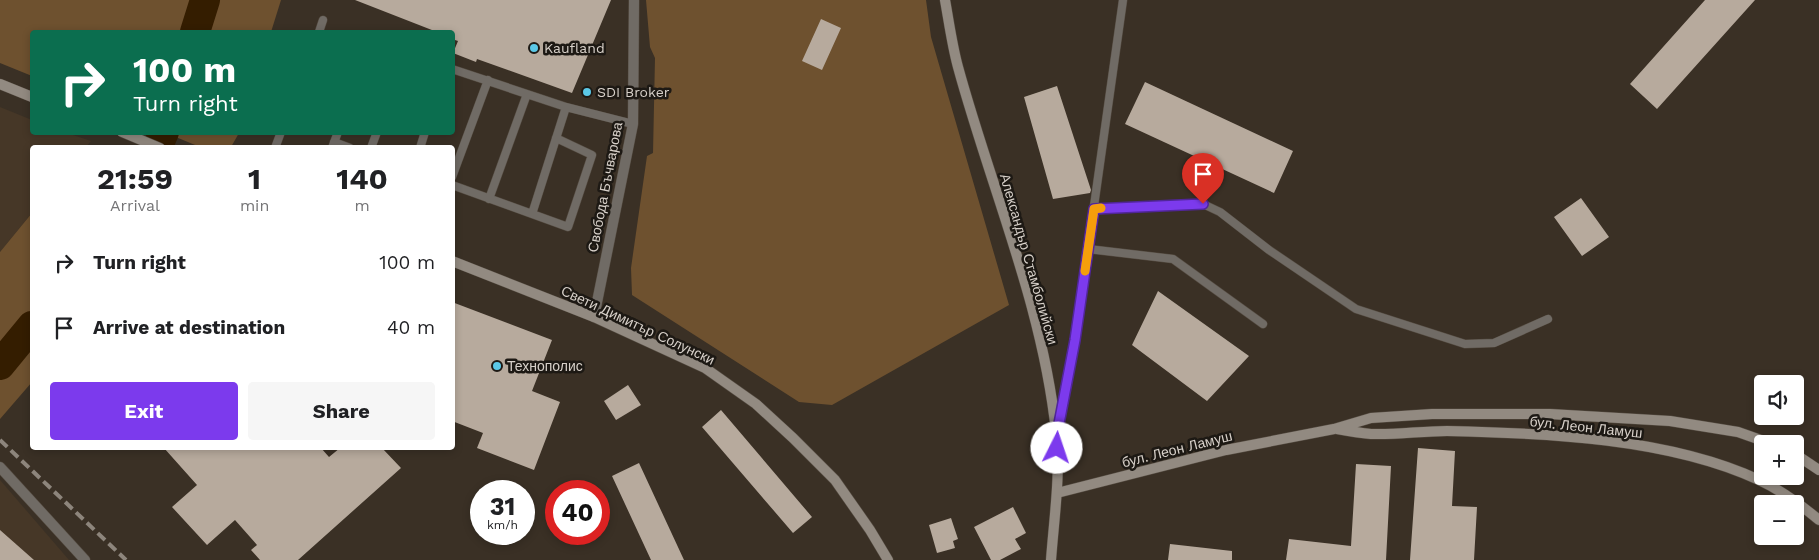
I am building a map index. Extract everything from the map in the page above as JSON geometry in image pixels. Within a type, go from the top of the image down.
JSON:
[{"type":"street","name":"Свобода Бъчварова","points":[[594,317],[633,124],[634,0]]},
{"type":"street","name":"Александър Стамболийски","points":[[945,0],[957,65],[1031,305],[1050,383],[1057,434],[1056,493],[1051,560]]},
{"type":"street","points":[[0,84],[30,96]]},
{"type":"street","points":[[129,135],[153,145]]},
{"type":"street","name":"Свети Димитър Солунски","points":[[455,262],[594,317],[705,368],[756,404],[835,480],[870,530],[888,560]]},
{"type":"street","name":"бул. Леон Ламуш","points":[[1056,493],[1226,450],[1334,429],[1371,418],[1432,414],[1550,414],[1679,422],[1738,432],[1754,438]]},
{"type":"street","name":"бул. Леон Ламуш","points":[[1334,429],[1371,434],[1444,431],[1537,434],[1638,446],[1678,453],[1732,468],[1761,481],[1790,498],[1819,520]]},
{"type":"street","points":[[1804,460],[1819,470]]},
{"type":"street","points":[[0,467],[86,560]]},
{"type":"lane","points":[[1057,434],[1075,340],[1123,0]]},
{"type":"lane","points":[[319,30],[323,20]]},
{"type":"lane","points":[[455,70],[566,106],[633,124]]},
{"type":"lane","points":[[455,169],[488,80]]},
{"type":"lane","points":[[489,199],[528,94]]},
{"type":"lane","points":[[532,214],[566,106]]},
{"type":"lane","points":[[455,186],[568,228],[592,154],[556,138]]},
{"type":"lane","points":[[1094,209],[1203,204],[1220,212],[1269,250],[1356,309],[1466,344],[1494,343],[1548,319]]},
{"type":"lane","points":[[1088,249],[1173,259],[1263,324]]},
{"type":"shaded area","points":[[0,0],[281,0],[272,30],[30,30],[30,75],[0,63]]},
{"type":"shaded area","points":[[646,0],[926,0],[931,37],[1009,305],[832,405],[799,402],[632,295],[631,268],[647,156],[653,153],[655,58],[650,47]]},
{"type":"shaded area","points":[[0,107],[30,119],[30,135],[73,135],[91,141],[88,145],[30,145],[30,215],[0,252]]},
{"type":"shaded area","points":[[171,135],[238,135],[232,145],[195,145]]},
{"type":"shaded area","points":[[30,215],[30,384],[0,419],[0,252]]},
{"type":"shaded area","points":[[0,480],[69,560],[0,560]]},
{"type":"building","name":"Kaufland","points":[[355,0],[611,0],[572,93],[477,59],[476,62],[455,54],[458,41],[455,40],[455,30],[432,30]]},
{"type":"building","points":[[1705,0],[1755,0],[1657,109],[1630,84]]},
{"type":"building","points":[[821,19],[841,28],[822,70],[802,61]]},
{"type":"building","points":[[1145,82],[1293,151],[1274,193],[1125,124]]},
{"type":"building","points":[[1057,86],[1091,190],[1090,193],[1053,199],[1024,97]]},
{"type":"building","points":[[1581,198],[1609,237],[1582,256],[1554,217]]},
{"type":"building","points":[[1158,291],[1249,356],[1207,401],[1132,345]]},
{"type":"building","name":"Технополис","points":[[455,303],[552,340],[532,391],[560,402],[534,470],[477,448],[483,433],[455,422]]},
{"type":"building","points":[[628,385],[641,405],[616,420],[604,401]]},
{"type":"building","points":[[721,410],[812,517],[793,533],[702,427]]},
{"type":"building","points":[[1418,448],[1455,451],[1452,506],[1477,507],[1474,560],[1410,560]]},
{"type":"building","points":[[166,450],[323,450],[329,457],[338,450],[384,450],[401,468],[298,560],[260,560],[251,550],[257,545],[235,520],[207,545],[172,507],[197,485]]},
{"type":"building","points":[[639,463],[684,560],[651,560],[612,476]]},
{"type":"building","points":[[1356,464],[1391,466],[1386,560],[1286,560],[1289,539],[1351,546]]},
{"type":"building","points":[[1013,507],[1026,533],[1015,539],[1021,549],[1000,560],[991,560],[974,527]]},
{"type":"building","points":[[951,518],[958,539],[953,541],[955,548],[937,553],[929,525]]},
{"type":"building","points":[[0,530],[34,560],[0,560]]},
{"type":"building","points":[[1170,544],[1232,551],[1232,560],[1168,560]]},
{"type":"waterway","points":[[196,30],[205,0]]},
{"type":"waterway","points":[[158,145],[163,135]]},
{"type":"waterway","points":[[0,365],[30,328]]},
{"type":"railway","points":[[0,440],[126,560]]},
{"type":"slow traffic","points":[[1085,271],[1094,209],[1101,208]]},
{"type":"place","name":"Kaufland","points":[[534,48]]},
{"type":"place","name":"SDI Broker","points":[[587,92]]},
{"type":"place","name":"Технополис","points":[[497,366]]},
{"type":"route","points":[[1057,448],[1057,434],[1075,340],[1094,209],[1203,204]]}]
